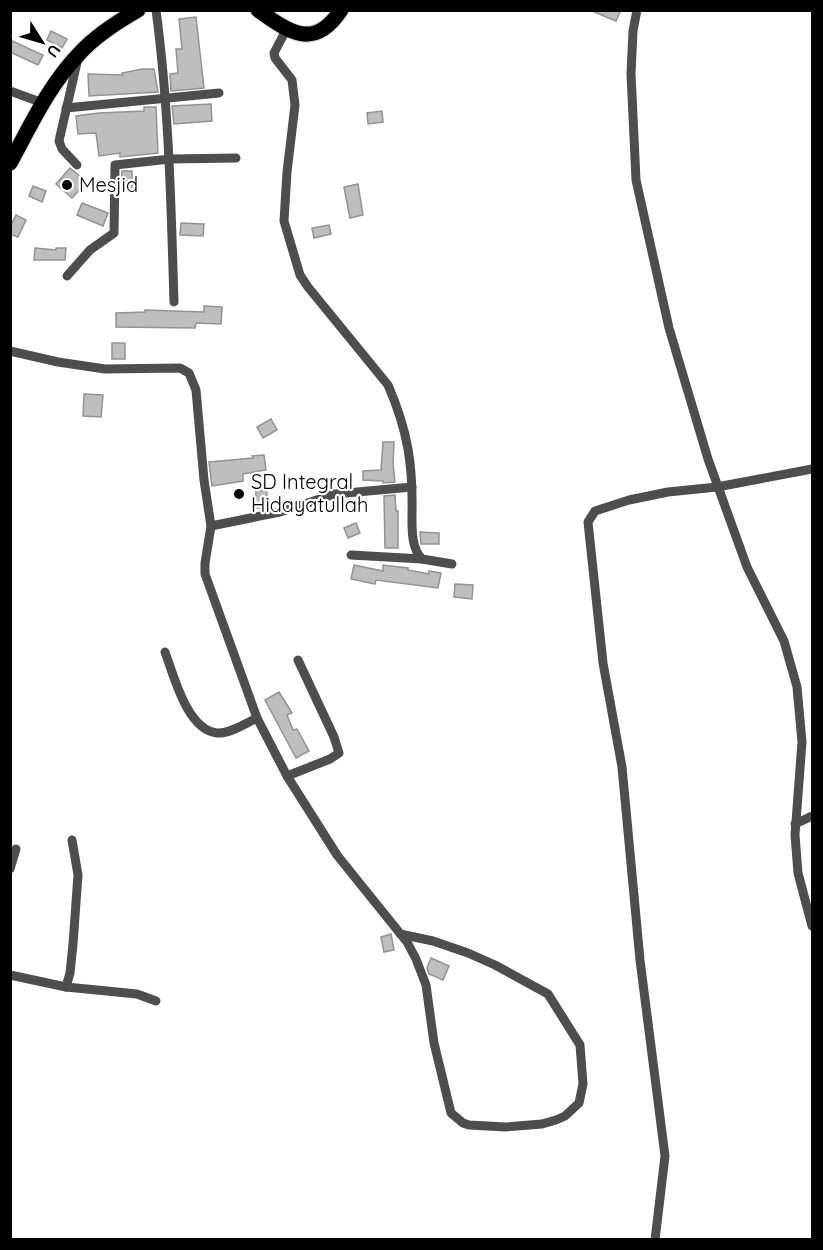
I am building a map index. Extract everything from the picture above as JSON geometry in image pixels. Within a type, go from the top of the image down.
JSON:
[{"type":"highway","points":[[258,10],[286,30],[302,34],[316,33],[330,23],[341,10]]},
{"type":"highway","points":[[10,163],[43,103],[79,53],[131,12]]},
{"type":"street","points":[[156,10],[163,62],[170,159],[174,302]]},
{"type":"street","points":[[637,10],[633,31],[631,74],[636,180],[669,328],[717,487],[750,574],[784,641],[797,687],[802,742],[795,824],[798,873],[813,926]]},
{"type":"street","points":[[286,30],[274,56],[292,80],[295,105],[284,221],[287,238],[300,275],[308,287],[388,385],[406,435],[412,469],[412,534],[418,556],[422,559]]},
{"type":"street","points":[[77,165],[60,145],[79,53]]},
{"type":"street","points":[[10,91],[43,103]]},
{"type":"street","points":[[66,108],[219,93]]},
{"type":"street","points":[[67,276],[90,250],[114,233],[115,165],[170,159],[236,158]]},
{"type":"street","points":[[10,351],[58,362],[105,369],[184,369],[189,374],[197,398],[204,480],[211,526],[205,573],[257,718],[287,776],[337,855],[400,934],[416,959],[426,985],[434,1043],[451,1113],[469,1125],[497,1127],[542,1124],[566,1116],[579,1103],[583,1084],[580,1046],[548,994],[504,969],[468,953],[433,941],[400,934]]},
{"type":"street","points":[[655,1239],[664,1156],[638,937],[622,767],[603,663],[589,519],[595,511],[629,500],[668,492],[717,487],[813,469]]},
{"type":"street","points":[[211,526],[280,512],[335,494],[412,488]]},
{"type":"street","points":[[351,555],[422,559],[452,564]]},
{"type":"street","points":[[165,652],[183,701],[194,720],[202,726],[218,733],[227,732],[257,718]]},
{"type":"street","points":[[287,776],[330,759],[339,753],[334,736],[298,660]]},
{"type":"street","points":[[795,824],[813,816]]},
{"type":"street","points":[[66,987],[72,954],[78,875],[72,840]]},
{"type":"street","points":[[10,869],[15,849]]},
{"type":"street","points":[[10,975],[66,987],[136,994],[156,1001]]},
{"type":"building","points":[[615,10],[620,12],[616,21],[592,11]]},
{"type":"building","points":[[196,17],[204,88],[171,91],[170,74],[178,73],[176,49],[182,49],[179,19]]},
{"type":"building","points":[[51,31],[67,39],[62,48],[47,40]]},
{"type":"building","points":[[10,40],[43,55],[38,65],[10,52]]},
{"type":"building","points":[[154,69],[158,92],[89,96],[88,74],[123,75],[122,73]]},
{"type":"building","points":[[211,104],[212,121],[174,124],[172,106]]},
{"type":"building","points":[[144,107],[156,107],[158,153],[120,157],[120,153],[99,156],[96,133],[78,134],[76,116],[144,111]]},
{"type":"building","points":[[382,111],[383,122],[368,124],[367,113]]},
{"type":"building","points":[[70,168],[87,182],[72,198],[56,184]]},
{"type":"building","points":[[122,171],[132,171],[132,187],[121,187]]},
{"type":"building","points":[[358,184],[363,215],[350,218],[344,187]]},
{"type":"building","points":[[33,186],[46,191],[42,202],[29,196]]},
{"type":"building","points":[[82,203],[108,213],[103,226],[77,215]]},
{"type":"building","points":[[16,215],[26,220],[18,237],[10,234],[10,227]]},
{"type":"building","points":[[181,223],[204,224],[203,236],[180,235]]},
{"type":"building","points":[[329,225],[331,234],[314,238],[312,228]]},
{"type":"building","points":[[35,248],[56,250],[56,248],[66,248],[65,260],[34,260]]},
{"type":"building","points":[[204,306],[222,307],[221,324],[196,323],[195,328],[116,327],[116,313],[145,312],[145,310],[204,312]]},
{"type":"building","points":[[112,343],[125,343],[125,359],[112,359]]},
{"type":"building","points":[[84,394],[103,395],[101,417],[83,416]]},
{"type":"building","points":[[271,419],[277,430],[263,438],[257,427]]},
{"type":"building","points":[[383,442],[394,442],[395,482],[363,480],[363,471],[381,470]]},
{"type":"building","points":[[264,455],[266,470],[243,474],[243,481],[212,486],[209,462]]},
{"type":"building","points":[[256,490],[267,491],[266,508],[255,508]]},
{"type":"building","points":[[395,495],[396,511],[398,511],[398,548],[385,548],[384,496]]},
{"type":"building","points":[[356,523],[360,533],[348,538],[344,528]]},
{"type":"building","points":[[420,532],[439,533],[439,544],[421,544]]},
{"type":"building","points":[[354,565],[383,571],[383,565],[408,568],[408,570],[429,574],[429,571],[441,573],[438,588],[376,580],[375,584],[351,579]]},
{"type":"building","points":[[455,584],[473,585],[472,599],[454,597]]},
{"type":"building","points":[[279,692],[292,713],[287,715],[293,730],[297,729],[309,751],[296,758],[265,700]]},
{"type":"building","points":[[391,934],[394,950],[384,952],[381,937]]},
{"type":"building","points":[[431,958],[449,966],[443,980],[429,974],[427,968]]},
{"type":"place","name":"Mesjid","points":[[67,185]]},
{"type":"place","name":"SD Integral Hidayatullah","points":[[239,494]]}]
